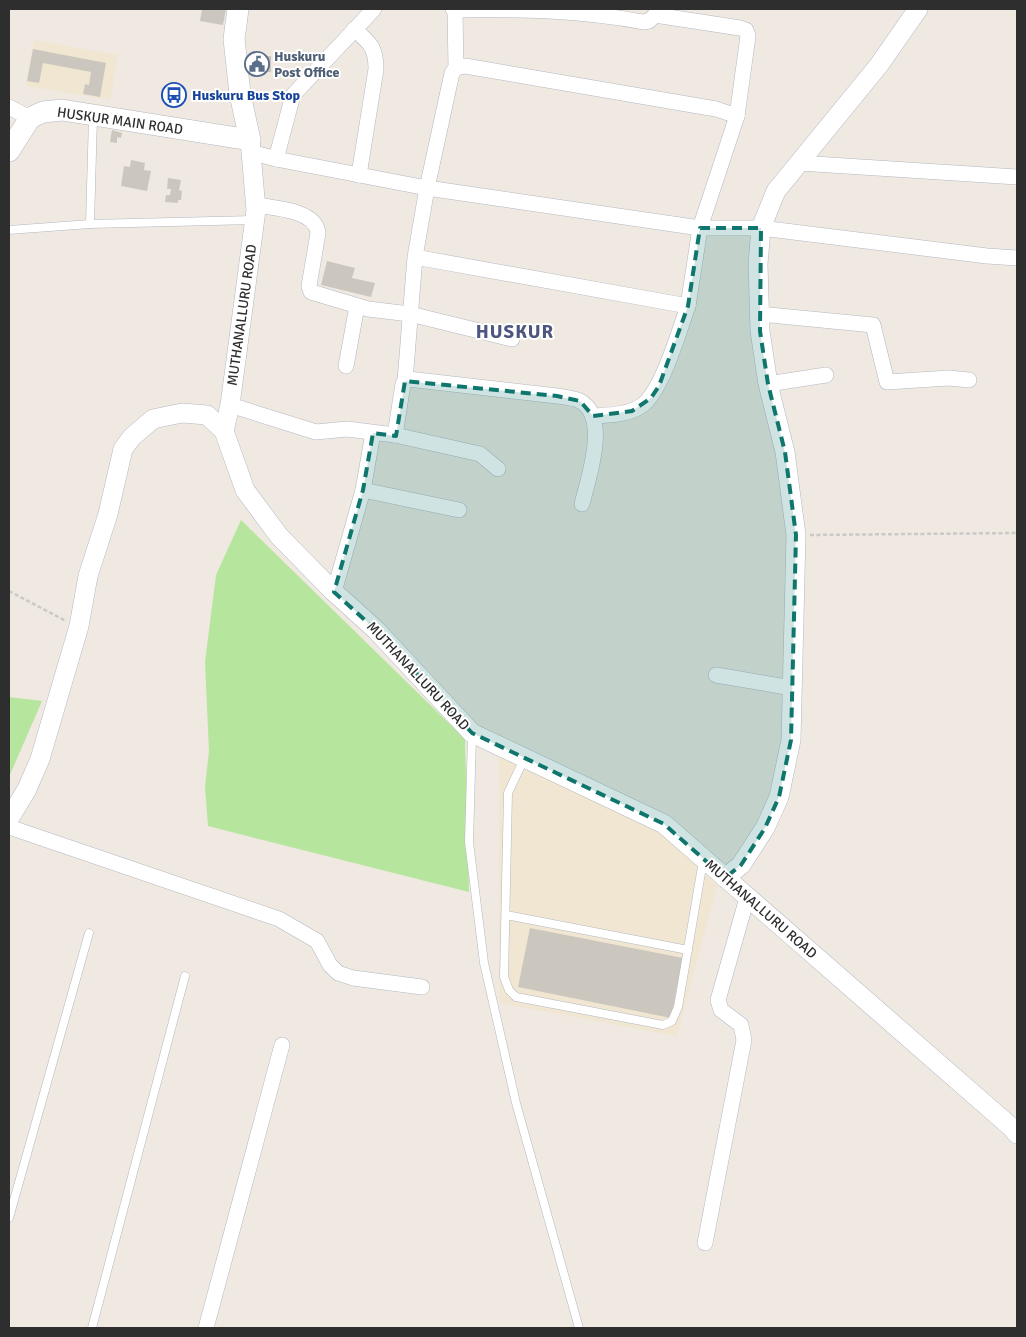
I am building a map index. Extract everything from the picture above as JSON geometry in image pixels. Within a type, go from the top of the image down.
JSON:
[{"type":"main road","points":[[238,9],[234,39],[240,94],[250,146]]},
{"type":"main road","name":"HUSKUR MAIN ROAD","points":[[30,118],[43,112],[62,110],[250,146]]},
{"type":"main road","points":[[9,151],[30,118]]},
{"type":"street","points":[[456,68],[454,9],[516,9],[608,15],[643,22],[649,21],[655,15],[746,30],[748,36],[737,116],[700,228],[688,306],[659,386],[650,398],[632,411],[593,416]]},
{"type":"street","points":[[725,878],[740,864],[765,828],[779,797],[791,740],[796,535],[785,452],[768,384],[760,331],[758,264],[761,228],[776,190],[879,65],[918,9]]},
{"type":"street","points":[[276,159],[293,95],[369,10]]},
{"type":"street","points":[[354,29],[370,44],[376,54],[376,69],[359,175]]},
{"type":"street","points":[[396,435],[405,380],[415,257],[427,188],[452,73],[456,68],[465,66],[544,79],[716,109],[737,116]]},
{"type":"street","points":[[9,107],[30,118]]},
{"type":"street","points":[[250,146],[276,159],[427,188],[700,228],[761,228],[1017,258]]},
{"type":"street","name":"MUTHANALLURU ROAD","points":[[250,146],[255,212],[230,405],[224,431],[245,490],[280,536],[334,592],[376,630],[472,733],[664,824],[1004,1120],[1017,1134]]},
{"type":"street","points":[[798,162],[1017,177]]},
{"type":"street","points":[[255,212],[287,210],[304,216],[318,226],[309,290],[311,292],[368,310],[410,314],[512,339]]},
{"type":"street","points":[[415,257],[688,306]]},
{"type":"street","points":[[346,366],[357,306]]},
{"type":"street","points":[[760,314],[873,325],[888,382],[949,378],[970,380]]},
{"type":"street","points":[[768,384],[826,375]]},
{"type":"street","points":[[405,380],[557,396],[580,401],[590,410],[595,423],[595,446],[582,504]]},
{"type":"street","points":[[230,405],[316,432],[337,429],[396,435],[480,454],[498,469]]},
{"type":"street","points":[[9,819],[27,789],[40,759],[79,626],[88,576],[108,514],[123,449],[132,437],[153,419],[182,413],[207,415],[224,431]]},
{"type":"street","points":[[334,592],[363,490],[373,433]]},
{"type":"street","points":[[363,490],[459,510]]},
{"type":"street","points":[[716,675],[792,688]]},
{"type":"street","points":[[9,827],[279,919],[317,942],[330,965],[338,973],[353,978],[422,987]]},
{"type":"street","points":[[704,1243],[744,1040],[741,1025],[721,1010],[718,1000],[747,898]]},
{"type":"street","points":[[206,1328],[282,1045]]},
{"type":"lane","points":[[90,224],[94,115]]},
{"type":"lane","points":[[9,230],[255,212]]},
{"type":"lane","points":[[472,733],[468,842],[484,963],[516,1103],[579,1328]]},
{"type":"lane","points":[[524,758],[508,793],[504,977],[509,990],[516,997],[663,1025],[672,1021],[678,1007],[704,859]]},
{"type":"lane","points":[[506,915],[688,950]]},
{"type":"lane","points":[[9,1218],[88,933]]},
{"type":"lane","points":[[92,1328],[185,976]]},
{"type":"path","points":[[796,535],[1017,533]]},
{"type":"path","points":[[9,592],[58,618],[79,626]]},
{"type":"highlighted area","points":[[700,228],[761,228],[760,331],[768,384],[785,452],[796,535],[791,740],[779,797],[765,828],[741,865],[725,878],[664,824],[472,733],[376,630],[334,592],[363,490],[373,433],[396,436],[405,381],[557,396],[580,401],[593,416],[632,411],[651,398],[659,386],[688,306]]},
{"type":"shaded area","points":[[34,40],[118,55],[110,100],[26,86]]},
{"type":"shaded area","points":[[499,753],[661,831],[717,886],[677,1036],[499,1003]]},
{"type":"green space","points":[[241,520],[465,739],[469,892],[208,826],[205,787],[209,751],[205,662],[216,575]]},
{"type":"green space","points":[[9,697],[42,701],[9,777]]},
{"type":"building","points":[[202,9],[226,9],[223,25],[200,21]]},
{"type":"building","points":[[33,49],[106,63],[100,97],[83,94],[85,84],[89,85],[91,72],[43,63],[39,83],[27,81]]},
{"type":"building","name":"Huskuru Post Office","points":[[242,56],[271,56],[271,72],[243,73]]},
{"type":"building","points":[[112,130],[122,133],[121,138],[117,137],[117,143],[110,142]]},
{"type":"building","points":[[131,160],[145,163],[144,170],[151,171],[147,191],[121,186],[124,166],[130,167]]},
{"type":"building","points":[[168,178],[181,180],[179,190],[182,191],[181,200],[178,200],[178,203],[165,202],[166,195],[170,195],[171,189],[167,189]]},
{"type":"building","points":[[327,261],[355,268],[352,278],[375,283],[371,297],[321,285]]},
{"type":"building","points":[[530,928],[683,958],[671,1018],[518,987]]},
{"type":"place","name":"Huskuru Post Office","points":[[257,64]]},
{"type":"place","name":"Huskuru Bus Stop","points":[[174,95]]},
{"type":"district","name":"HUSKUR","points":[[515,332]]}]
